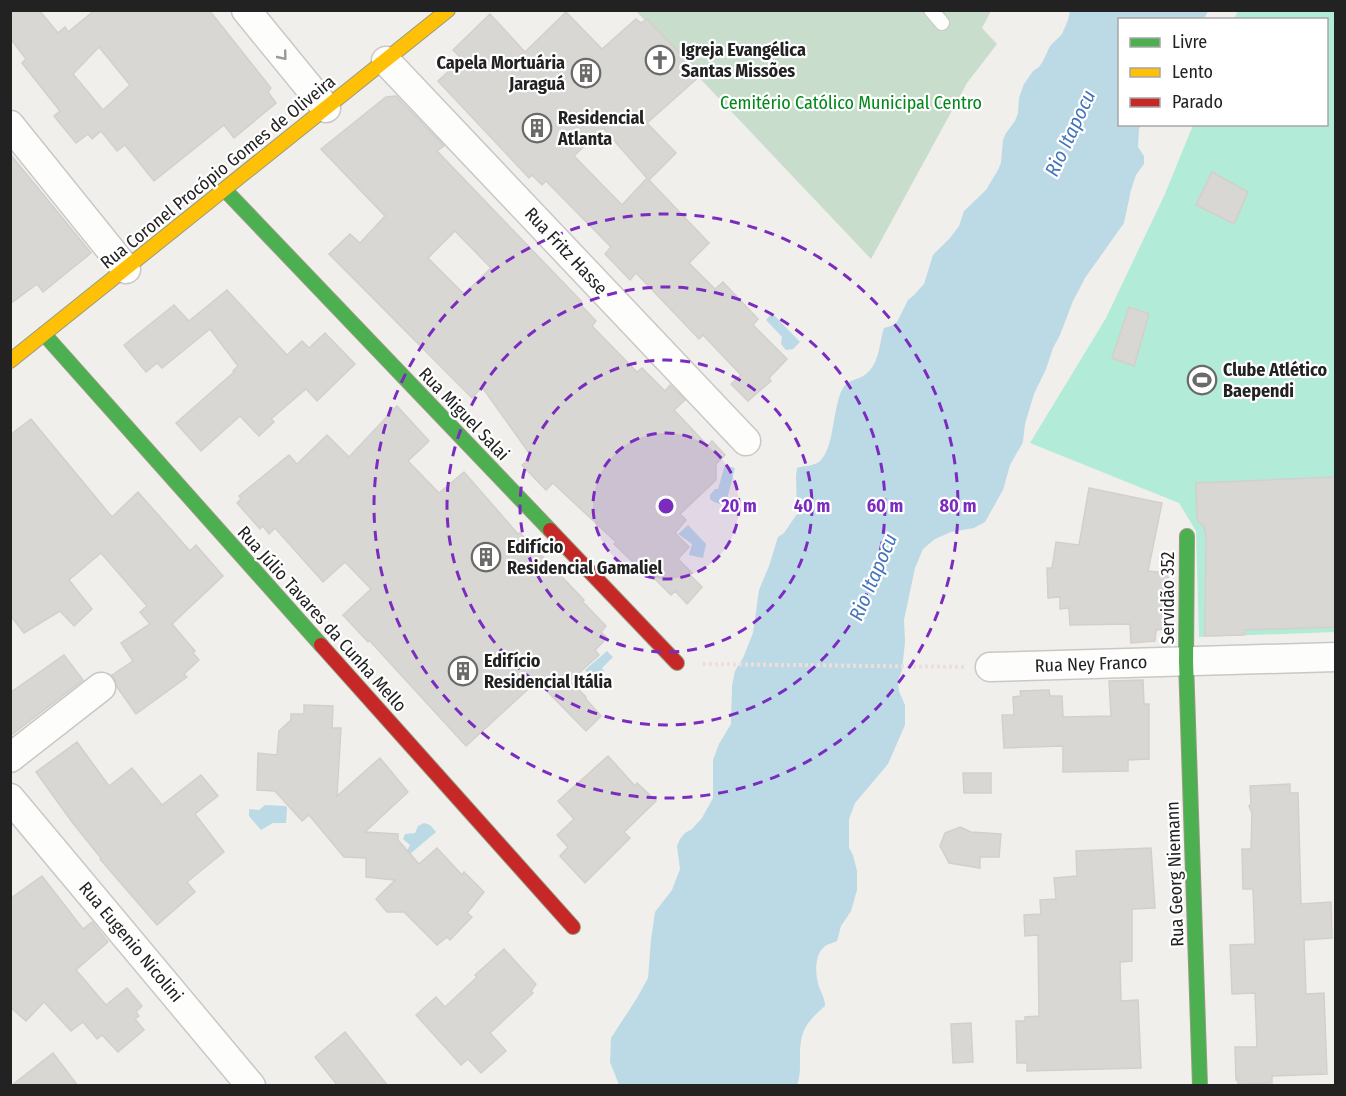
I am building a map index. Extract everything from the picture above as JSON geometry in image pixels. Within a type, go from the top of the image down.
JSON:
[{"type":"street","points":[[246,10],[326,108]]},
{"type":"street","name":"Rua Coronel Procópio Gomes de Oliveira","points":[[10,361],[448,10]]},
{"type":"street","name":"Rua Fritz Hasse","points":[[386,61],[746,441]]},
{"type":"street","points":[[10,125],[126,269]]},
{"type":"street","name":"Rua Miguel Salai","points":[[225,189],[677,663]]},
{"type":"street","name":"Rua Júlio Tavares da Cunha Mello","points":[[44,334],[573,927]]},
{"type":"street","name":"Servidão 352","points":[[1186,661],[1187,536]]},
{"type":"street","name":"Rua Ney Franco","points":[[990,667],[1335,657]]},
{"type":"street","name":"Rua Georg Niemann","points":[[1186,661],[1200,1086]]},
{"type":"street","points":[[10,758],[101,687]]},
{"type":"street","name":"Rua Eugenio Nicolini","points":[[10,798],[251,1086]]},
{"type":"lane","points":[[931,10],[942,23]]},
{"type":"path","points":[[677,663],[990,667]]},
{"type":"green space","name":"Cemitério Católico Municipal Centro","points":[[636,11],[991,11],[982,28],[997,44],[967,83],[871,259]]},
{"type":"green space","name":"Clube Atlético Baependi","points":[[1238,11],[1335,11],[1335,632],[1199,637],[1196,531],[1179,503],[1030,443],[1106,318],[1165,194],[1193,126],[1328,126],[1328,18],[1234,18]]},
{"type":"water","name":"Rio Itapocu","points":[[1070,11],[1208,11],[1204,18],[1118,18],[1118,126],[1142,126],[1139,128],[1138,147],[1144,156],[1144,164],[1136,175],[1124,223],[1085,278],[1073,301],[1034,394],[1025,424],[1023,442],[1010,465],[1003,490],[985,522],[974,528],[951,532],[935,539],[923,549],[915,568],[904,620],[905,642],[902,670],[898,681],[899,691],[905,705],[905,725],[888,764],[855,803],[849,819],[849,848],[857,871],[857,890],[851,911],[841,926],[837,941],[824,947],[817,959],[817,979],[825,1006],[804,1030],[797,1085],[619,1085],[610,1062],[611,1038],[648,978],[655,912],[672,890],[680,869],[677,846],[685,833],[702,818],[713,798],[713,760],[731,724],[732,686],[735,671],[753,633],[759,590],[778,537],[784,533],[797,514],[797,468],[817,463],[824,456],[831,438],[839,396],[843,388],[871,369],[877,359],[884,328],[897,322],[908,300],[924,284],[933,255],[959,226],[964,211],[986,190],[1001,163],[1003,140],[1018,113],[1019,98],[1024,84],[1033,71],[1039,67],[1050,46],[1062,34]]},
{"type":"water","points":[[772,313],[800,342],[793,349],[786,350],[781,344],[782,337],[766,320]]},
{"type":"water","points":[[725,465],[735,468],[726,503],[721,502],[720,504],[710,499],[710,495],[718,489]]},
{"type":"water","points":[[688,525],[706,544],[703,558],[689,555],[692,544],[678,534]]},
{"type":"water","points":[[607,651],[613,657],[602,668],[604,672],[596,681],[585,670]]},
{"type":"water","points":[[265,805],[286,806],[286,823],[273,823],[261,830],[249,816],[249,809],[259,810]]},
{"type":"water","points":[[424,823],[430,825],[436,832],[410,854],[407,851],[410,845],[403,839],[405,834],[415,833],[418,826]]},
{"type":"building","points":[[10,10],[39,10],[58,33],[65,27],[68,32],[95,10],[209,10],[271,88],[268,92],[276,103],[234,138],[224,125],[154,181],[125,145],[117,151],[101,131],[92,139],[88,134],[76,143],[54,116],[60,111],[22,63],[26,59],[10,38]],"holes":[[[99,47],[130,85],[103,110],[73,74]]]},
{"type":"building","points":[[566,12],[602,49],[636,19],[641,23],[647,19],[701,75],[647,123],[676,153],[649,180],[709,243],[689,263],[715,289],[723,282],[758,319],[753,325],[787,359],[769,378],[771,381],[748,401],[731,384],[741,375],[703,335],[699,339],[636,273],[630,280],[605,254],[611,247],[546,181],[542,185],[532,175],[529,178],[438,81],[462,59],[453,50],[490,14],[525,52]],"holes":[[[603,128],[647,178],[622,205],[574,156]]]},
{"type":"building","points":[[396,96],[444,146],[437,151],[581,301],[579,303],[596,321],[592,326],[637,372],[642,368],[665,391],[670,385],[685,400],[674,410],[708,446],[712,441],[725,455],[716,464],[716,480],[680,514],[686,520],[675,533],[689,547],[678,559],[702,587],[687,604],[675,591],[671,595],[636,560],[634,563],[614,544],[616,542],[553,483],[546,490],[522,465],[532,457],[482,387],[472,398],[329,254],[350,234],[360,243],[385,216],[321,149],[386,97]],"holes":[[[455,231],[491,268],[464,294],[428,258]]]},
{"type":"building","points":[[10,154],[91,253],[43,292],[37,284],[10,304]]},
{"type":"building","points":[[1212,172],[1248,192],[1234,224],[1196,205]]},
{"type":"building","points":[[227,290],[287,355],[302,341],[309,348],[325,333],[355,364],[317,401],[306,389],[271,419],[274,422],[259,436],[240,416],[201,451],[176,423],[238,366],[210,329],[162,368],[157,363],[146,372],[124,345],[174,305],[189,321]]},
{"type":"building","points":[[1129,307],[1149,314],[1134,366],[1112,358]]},
{"type":"building","points":[[397,406],[429,441],[408,461],[439,493],[464,472],[518,534],[520,533],[606,626],[601,632],[607,638],[595,650],[599,655],[570,681],[601,716],[586,731],[537,681],[466,746],[369,640],[368,642],[343,615],[371,589],[345,562],[323,582],[275,528],[269,534],[263,526],[260,529],[237,503],[241,499],[239,496],[289,455],[297,464],[327,435],[349,457]]},
{"type":"building","points":[[31,419],[112,517],[138,492],[190,551],[196,545],[223,576],[172,624],[195,651],[193,653],[199,660],[184,674],[187,677],[136,714],[117,687],[112,675],[133,661],[121,643],[150,624],[140,612],[147,606],[101,553],[69,580],[92,609],[74,626],[60,611],[24,633],[10,615],[10,435]]},
{"type":"building","points":[[1335,477],[1335,627],[1245,630],[1244,635],[1205,636],[1206,536],[1204,527],[1197,520],[1196,483]]},
{"type":"building","points":[[1089,488],[1162,503],[1148,571],[1168,573],[1167,629],[1156,630],[1155,641],[1131,643],[1130,624],[1070,625],[1069,608],[1060,609],[1060,597],[1048,598],[1047,568],[1052,568],[1056,542],[1079,545]]},
{"type":"building","points":[[64,655],[83,680],[10,736],[10,693]]},
{"type":"building","points":[[1143,680],[1144,704],[1149,704],[1149,759],[1128,760],[1128,771],[1063,772],[1063,746],[1004,748],[1002,715],[1014,715],[1013,697],[1021,696],[1020,691],[1049,690],[1050,696],[1062,696],[1063,717],[1111,716],[1109,681]]},
{"type":"building","points":[[304,705],[333,706],[332,728],[341,728],[337,796],[380,758],[408,792],[365,832],[398,834],[398,840],[419,864],[437,848],[462,875],[464,872],[484,892],[467,913],[472,917],[450,940],[447,937],[437,945],[404,912],[387,912],[376,899],[395,880],[366,877],[366,858],[344,857],[309,815],[302,821],[275,791],[257,790],[258,753],[277,755],[279,731],[291,720],[291,714],[304,714]]},
{"type":"building","points":[[77,742],[109,786],[132,768],[162,805],[201,775],[218,796],[195,814],[224,852],[187,882],[195,892],[157,925],[100,859],[36,772]]},
{"type":"building","points":[[608,756],[635,786],[637,783],[656,801],[624,832],[630,838],[585,883],[560,856],[568,847],[557,835],[574,819],[558,801]]},
{"type":"building","points":[[963,773],[991,773],[991,793],[964,793]]},
{"type":"building","points":[[1290,784],[1290,793],[1298,793],[1301,904],[1331,902],[1332,938],[1304,940],[1306,994],[1324,993],[1327,1074],[1272,1076],[1272,1083],[1238,1084],[1235,1047],[1257,1047],[1255,993],[1232,994],[1230,945],[1255,944],[1253,889],[1243,889],[1242,849],[1251,849],[1250,786]]},
{"type":"building","points":[[960,827],[971,832],[1001,834],[999,857],[980,857],[980,868],[949,863],[940,846],[945,833]]},
{"type":"building","points":[[1151,848],[1155,908],[1132,909],[1132,961],[1120,962],[1121,1001],[1138,1000],[1141,1068],[1027,1071],[1027,1063],[1017,1063],[1016,1021],[1025,1021],[1025,1017],[1039,1016],[1038,935],[1025,936],[1024,915],[1041,914],[1040,900],[1056,899],[1054,878],[1077,876],[1076,851]]},
{"type":"building","points":[[42,876],[83,929],[92,922],[108,942],[76,970],[106,1005],[127,988],[142,1006],[136,1012],[139,1016],[135,1019],[144,1030],[118,1052],[102,1035],[97,1039],[83,1022],[71,1031],[44,1002],[26,1021],[10,1007],[10,899]]},
{"type":"building","points":[[504,949],[536,984],[531,991],[533,993],[490,1033],[506,1051],[481,1073],[468,1059],[461,1065],[416,1015],[436,997],[445,1007]]},
{"type":"building","points":[[971,1023],[973,1062],[953,1063],[951,1024]]},
{"type":"building","points":[[345,1032],[388,1086],[338,1086],[315,1057]]},
{"type":"building","points":[[53,1053],[78,1086],[11,1086]]},
{"type":"traffic: fast","points":[[225,190],[550,530]]},
{"type":"traffic: fast","points":[[44,334],[321,645]]},
{"type":"traffic: fast","points":[[1187,536],[1186,661],[1200,1086]]},
{"type":"traffic: slow","points":[[10,361],[448,10]]},
{"type":"traffic: jam","points":[[550,530],[677,663]]},
{"type":"traffic: jam","points":[[321,645],[573,927]]},
{"type":"place","name":"Igreja Evangélica Santas Missões","points":[[660,60]]},
{"type":"place","name":"Capela Mortuária Jaraguá","points":[[586,73]]},
{"type":"place","name":"Residencial Atlanta","points":[[537,128]]},
{"type":"place","name":"Clube Atlético Baependi","points":[[1202,380]]},
{"type":"place","name":"Edifício Residencial Gamaliel","points":[[486,557]]},
{"type":"place","name":"Edifício Residencial Itália","points":[[463,671]]}]
